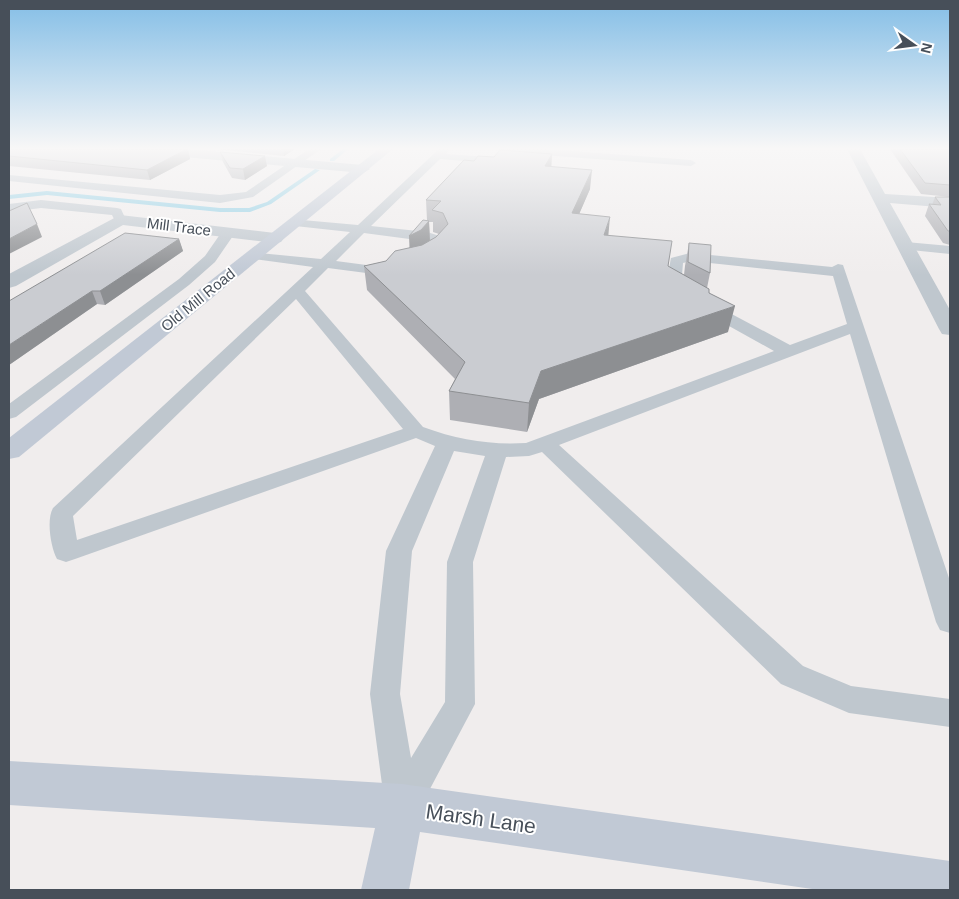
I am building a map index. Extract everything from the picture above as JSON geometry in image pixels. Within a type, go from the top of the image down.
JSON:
[{"type":"street","name":"Old Mill Road","points":[[9,451],[334,191]]},
{"type":"street","points":[[876,191],[944,310],[950,330]]},
{"type":"street","points":[[880,198],[950,204]]},
{"type":"street","points":[[9,282],[120,220]]},
{"type":"street","name":"Mill Trace","points":[[120,220],[275,238]]},
{"type":"street","name":"Marsh Lane","points":[[9,782],[402,807],[950,885]]},
{"type":"street","points":[[385,890],[402,807]]},
{"type":"lane","points":[[139,191],[220,199],[249,195],[255,191]]},
{"type":"lane","points":[[402,191],[61,514],[66,553],[416,431]]},
{"type":"lane","points":[[9,208],[42,204],[117,212],[120,220]]},
{"type":"lane","points":[[254,255],[374,270],[413,266],[430,258],[440,247],[438,240],[418,234],[295,222]]},
{"type":"lane","points":[[9,413],[184,282],[210,259],[228,233]]},
{"type":"lane","points":[[906,246],[950,250]]},
{"type":"lane","points":[[788,352],[673,289],[676,261],[690,257],[839,270],[950,622]]},
{"type":"lane","points":[[297,291],[416,431],[447,443],[497,451],[529,449],[545,444],[856,326]]},
{"type":"lane","points":[[402,807],[385,694],[399,550],[447,443]]},
{"type":"lane","points":[[545,444],[792,675],[849,698],[950,713]]},
{"type":"lane","points":[[402,807],[460,704],[460,562],[497,451]]},
{"type":"building","points":[[435,191],[582,191],[572,213],[610,217],[604,235],[672,241],[668,266],[709,289],[709,293],[735,306],[541,371],[529,403],[449,391],[465,362],[364,266],[386,261],[395,251],[422,245],[436,237],[448,224],[443,213],[432,210],[441,201],[426,200]]},
{"type":"building","points":[[935,197],[950,197],[950,231],[948,231],[929,204],[941,205]]},
{"type":"building","points":[[27,203],[37,224],[9,239],[9,211]]},
{"type":"building","points":[[423,220],[429,221],[421,230],[409,236]]},
{"type":"building","points":[[125,233],[179,239],[100,291],[92,291],[9,345],[9,301]]},
{"type":"building","points":[[689,243],[711,245],[710,273],[688,262]]},
{"type":"waterway","points":[[9,197],[47,193],[220,210],[250,210],[269,203],[287,191]]}]
